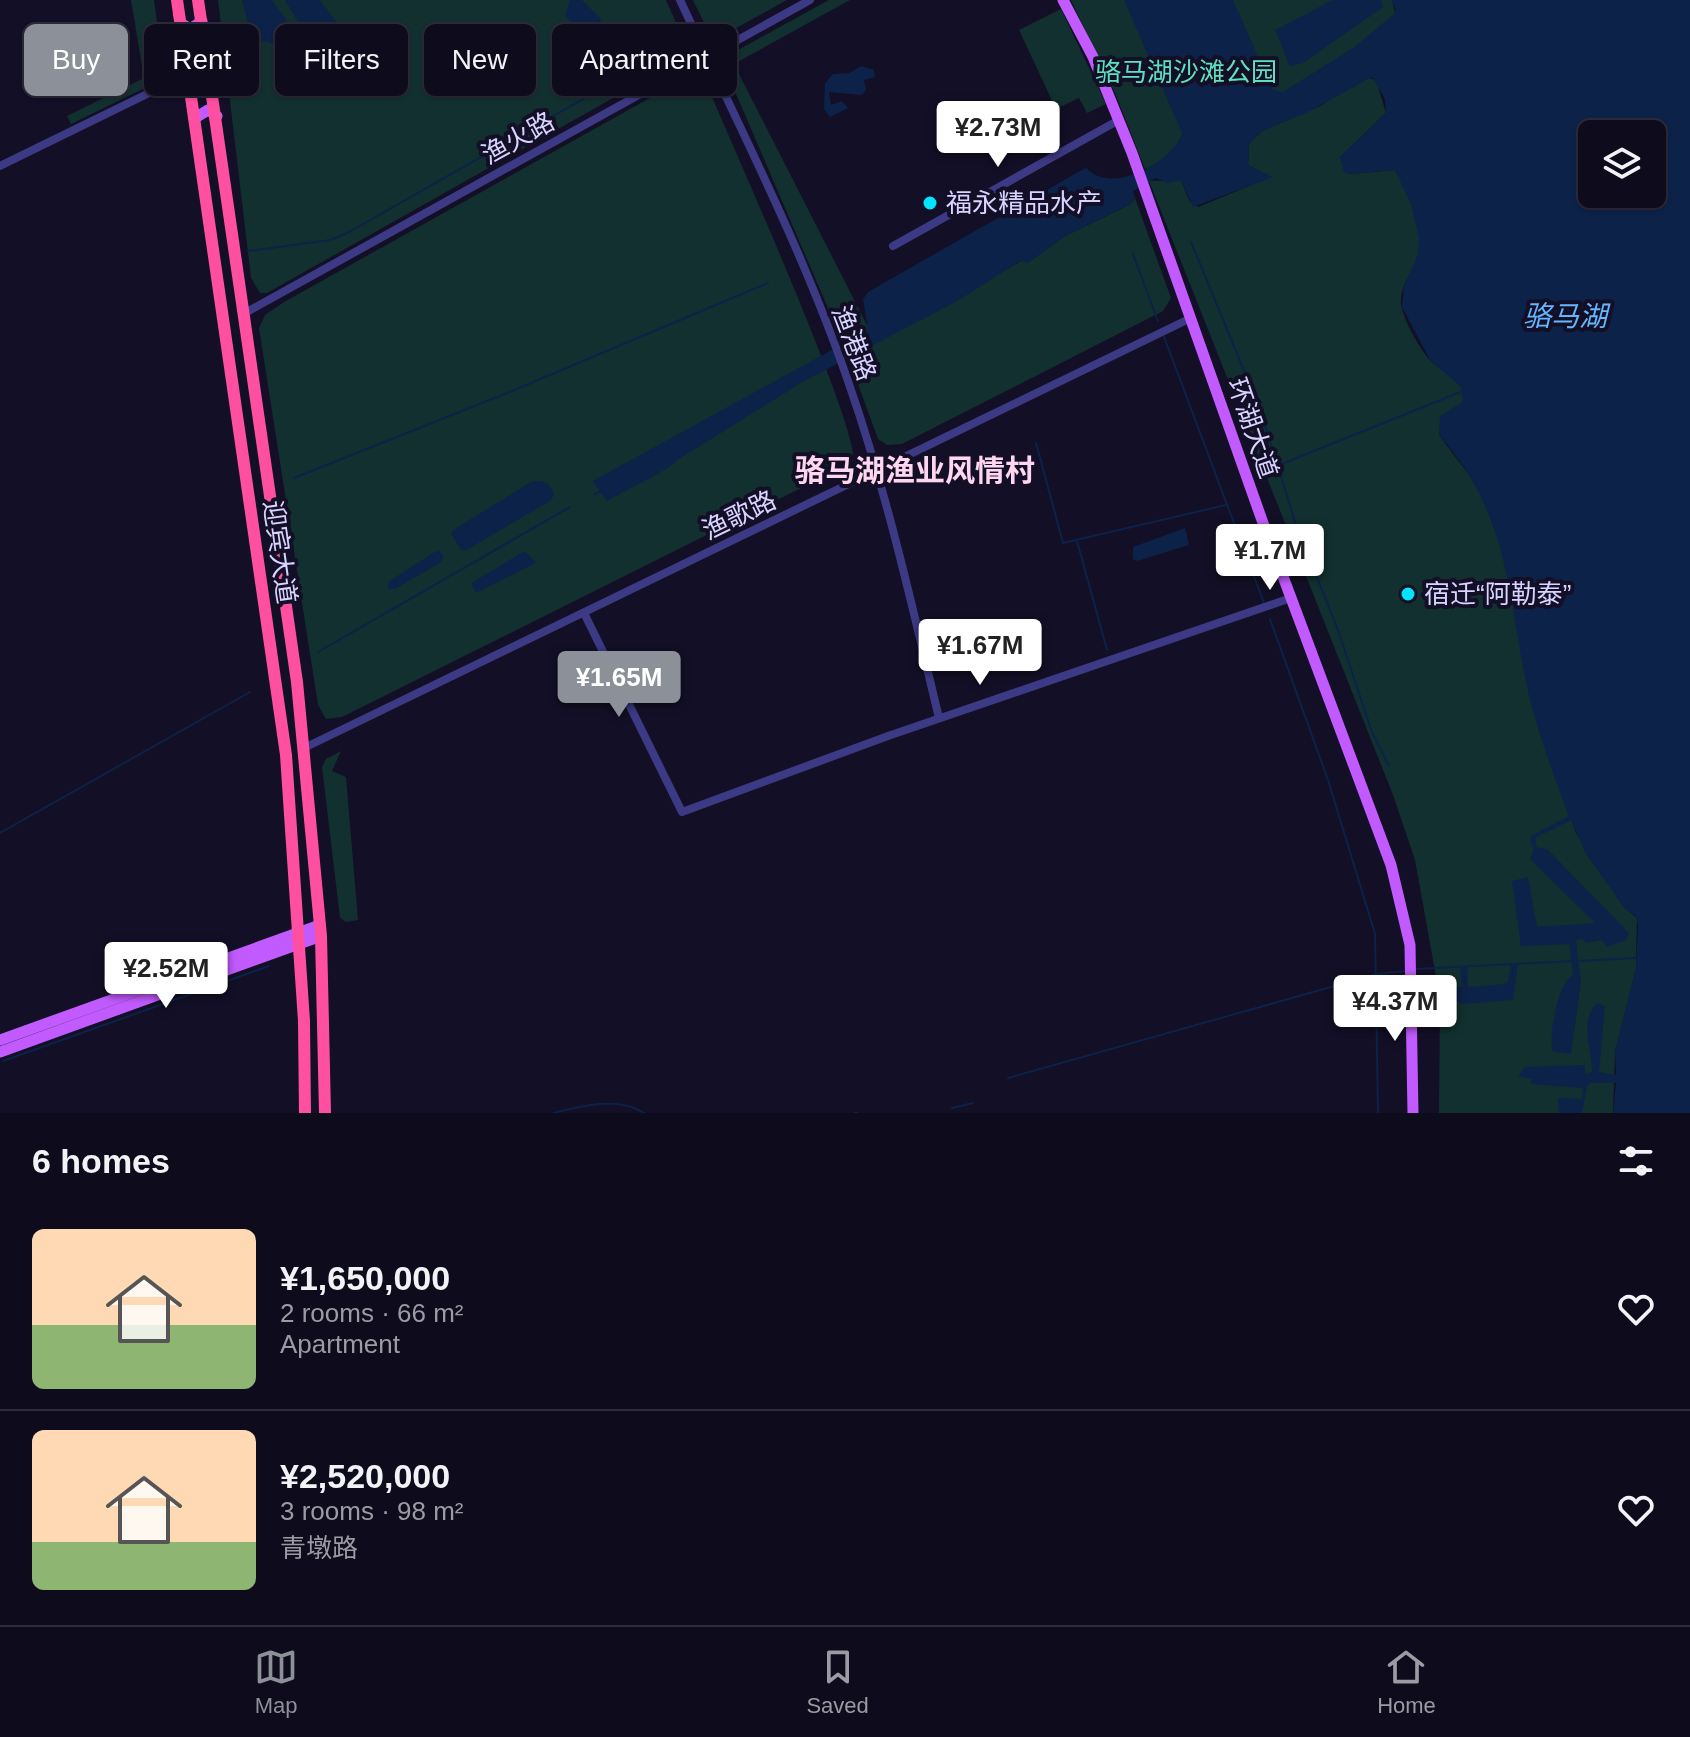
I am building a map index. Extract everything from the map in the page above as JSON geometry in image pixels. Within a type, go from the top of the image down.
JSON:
[{"type":"highway","name":"迎宾大道","points":[[177,0],[182,24]]},
{"type":"highway","name":"迎宾大道","points":[[198,0],[202,24]]},
{"type":"highway","name":"迎宾大道","points":[[193,96],[286,755],[299,938],[305,1113]]},
{"type":"highway","name":"迎宾大道","points":[[214,96],[304,748],[320,930],[325,1113]]},
{"type":"main road","name":"环湖大道","points":[[1063,0],[1132,153],[1291,598],[1391,865],[1405,919],[1410,970],[1413,1113]]},
{"type":"main road","points":[[198,24],[202,21]]},
{"type":"main road","points":[[195,118],[208,110],[217,116]]},
{"type":"main road","points":[[0,1052],[320,930]]},
{"type":"main road","points":[[0,1040],[299,938]]},
{"type":"street","name":"渔港路","points":[[680,0],[691,24]]},
{"type":"street","name":"渔火路","points":[[737,39],[810,0]]},
{"type":"street","points":[[0,166],[144,96]]},
{"type":"street","name":"渔火路","points":[[245,313],[634,96]]},
{"type":"street","name":"渔港路","points":[[724,96],[804,271],[848,380],[876,471],[939,718]]},
{"type":"street","points":[[893,246],[1119,120]]},
{"type":"street","name":"渔歌路","points":[[304,748],[1191,318]]},
{"type":"street","points":[[584,613],[682,812],[939,718],[1291,598]]},
{"type":"green space","points":[[131,0],[154,0],[157,24],[144,24],[144,78]]},
{"type":"green space","points":[[218,0],[666,0],[677,24],[552,24],[552,96],[617,96],[267,293],[260,293],[251,278],[229,96],[259,96],[259,24],[221,24]]},
{"type":"green space","points":[[693,0],[787,0],[737,28],[737,24],[705,24]]},
{"type":"green space","points":[[829,0],[850,0],[737,62],[737,51]]},
{"type":"green space","name":"骆马湖沙滩公园","points":[[1071,0],[1392,0],[1398,24],[1311,93],[1145,169],[1115,93]]},
{"type":"green space","points":[[1061,9],[1106,104],[1087,113],[1079,98],[1056,109],[1019,30]]},
{"type":"green space","points":[[737,70],[869,329],[928,315],[1021,261],[1028,262],[1065,236],[1131,204],[1135,198],[1171,298],[1163,311],[902,444],[887,445],[878,439],[843,343],[737,96]]},
{"type":"green space","points":[[1366,77],[1376,80],[1386,113],[1340,157],[1349,174],[1395,170],[1406,190],[1418,224],[1419,247],[1402,292],[1401,304],[1412,333],[1425,354],[1459,384],[1464,394],[1459,410],[1439,435],[1478,487],[1503,550],[1529,694],[1576,833],[1624,907],[1637,918],[1636,968],[1615,1052],[1613,1113],[1439,1113],[1440,999],[1415,860],[1393,795],[1149,181],[1181,180],[1189,200],[1198,207],[1271,177],[1248,165],[1249,144],[1262,131],[1320,106]]},
{"type":"green space","points":[[144,78],[144,88],[71,124],[67,116],[108,96],[128,96],[128,86]]},
{"type":"green space","points":[[654,96],[712,96],[816,343],[837,398],[850,440],[853,462],[342,717],[326,719],[318,705],[259,328],[265,315]]},
{"type":"green space","points":[[341,751],[332,771],[346,777],[358,920],[346,922],[340,918],[322,767],[326,759]]},
{"type":"water","points":[[242,0],[272,0],[289,24],[275,24],[275,44],[259,40],[259,24],[248,24]]},
{"type":"water","points":[[285,0],[320,0],[338,24],[299,24]]},
{"type":"water","points":[[570,0],[582,0],[601,19],[599,24],[573,24],[565,15]]},
{"type":"water","name":"骆马湖","points":[[1124,0],[1233,0],[1273,90],[1283,92],[1353,48],[1393,15],[1396,10],[1391,0],[1690,0],[1690,1113],[1613,1113],[1616,1083],[1590,1083],[1582,1113],[1559,1113],[1558,1098],[1582,1099],[1583,1088],[1531,1084],[1531,1079],[1518,1076],[1525,1067],[1585,1065],[1585,1074],[1592,1072],[1587,1027],[1591,1010],[1597,1003],[1605,1006],[1599,1072],[1616,1075],[1615,1052],[1636,968],[1638,924],[1635,915],[1625,909],[1586,854],[1571,820],[1535,838],[1537,847],[1548,850],[1629,933],[1626,940],[1607,947],[1602,940],[1586,943],[1583,939],[1576,940],[1581,982],[1571,1054],[1552,1051],[1558,999],[1573,974],[1569,944],[1521,946],[1512,881],[1528,877],[1537,927],[1595,923],[1530,859],[1534,849],[1530,841],[1532,835],[1569,816],[1533,710],[1510,590],[1493,527],[1481,496],[1439,435],[1440,416],[1463,402],[1461,387],[1430,360],[1402,307],[1404,286],[1418,255],[1419,238],[1411,204],[1395,170],[1349,174],[1344,172],[1340,157],[1386,113],[1385,99],[1372,77],[1308,112],[1262,131],[1249,144],[1248,165],[1273,177],[1193,207],[1181,180],[1168,183],[1156,178],[1133,191],[1135,198],[1131,204],[1065,236],[1028,263],[1020,261],[959,300],[801,383],[645,481],[607,501],[593,481],[868,330],[863,299],[868,292],[1086,168],[1097,176],[1125,177],[1155,164],[1176,144],[1182,133]]},
{"type":"water","points":[[1333,0],[1381,0],[1383,7],[1303,63],[1290,66],[1275,30]]},
{"type":"water","points":[[861,66],[874,70],[875,77],[864,80],[866,90],[862,95],[829,92],[831,105],[842,101],[848,108],[830,117],[824,109],[825,83],[833,74],[849,73]]},
{"type":"water","points":[[531,482],[549,485],[554,495],[550,501],[462,551],[451,534],[453,530]]},
{"type":"water","points":[[1185,528],[1189,545],[1137,561],[1133,559],[1133,547]]},
{"type":"water","points":[[438,550],[444,556],[440,563],[395,589],[388,589],[388,582]]},
{"type":"water","points":[[525,551],[536,563],[476,593],[471,583]]},
{"type":"water","points":[[1511,964],[1518,964],[1513,1000],[1462,1004],[1454,1000],[1454,987],[1462,987],[1460,967],[1467,966],[1468,987],[1508,982]]},
{"type":"waterway","points":[[248,251],[331,240],[351,231],[588,96]]},
{"type":"waterway","points":[[1191,242],[1260,409],[1296,525],[1338,630],[1372,732],[1389,766]]},
{"type":"waterway","points":[[1133,254],[1158,321]]},
{"type":"waterway","points":[[294,478],[512,391],[768,283]]},
{"type":"waterway","points":[[1163,334],[1264,603]]},
{"type":"waterway","points":[[1279,465],[1463,391]]},
{"type":"waterway","points":[[1036,443],[1063,543],[1226,505]]},
{"type":"waterway","points":[[595,494],[601,491]]},
{"type":"waterway","points":[[318,652],[570,507]]},
{"type":"waterway","points":[[1077,541],[1107,650]]},
{"type":"waterway","points":[[1270,619],[1328,780],[1375,934],[1378,1113]]},
{"type":"waterway","points":[[0,833],[250,692]]},
{"type":"waterway","points":[[1579,961],[1636,958]]},
{"type":"waterway","points":[[1415,969],[1572,961]]},
{"type":"waterway","points":[[216,985],[269,966]]},
{"type":"waterway","points":[[1008,1078],[1377,974],[1405,971]]},
{"type":"waterway","points":[[3,1061],[205,989]]},
{"type":"waterway","points":[[952,1108],[973,1103]]},
{"type":"waterway","points":[[554,1113],[588,1105],[612,1104],[644,1113]]},
{"type":"place","name":"福永精品水产","points":[[930,203]]},
{"type":"place","name":"宿迁“阿勒泰”","points":[[1408,594]]},
{"type":"district","name":"骆马湖渔业风情村","points":[[915,470]]}]
